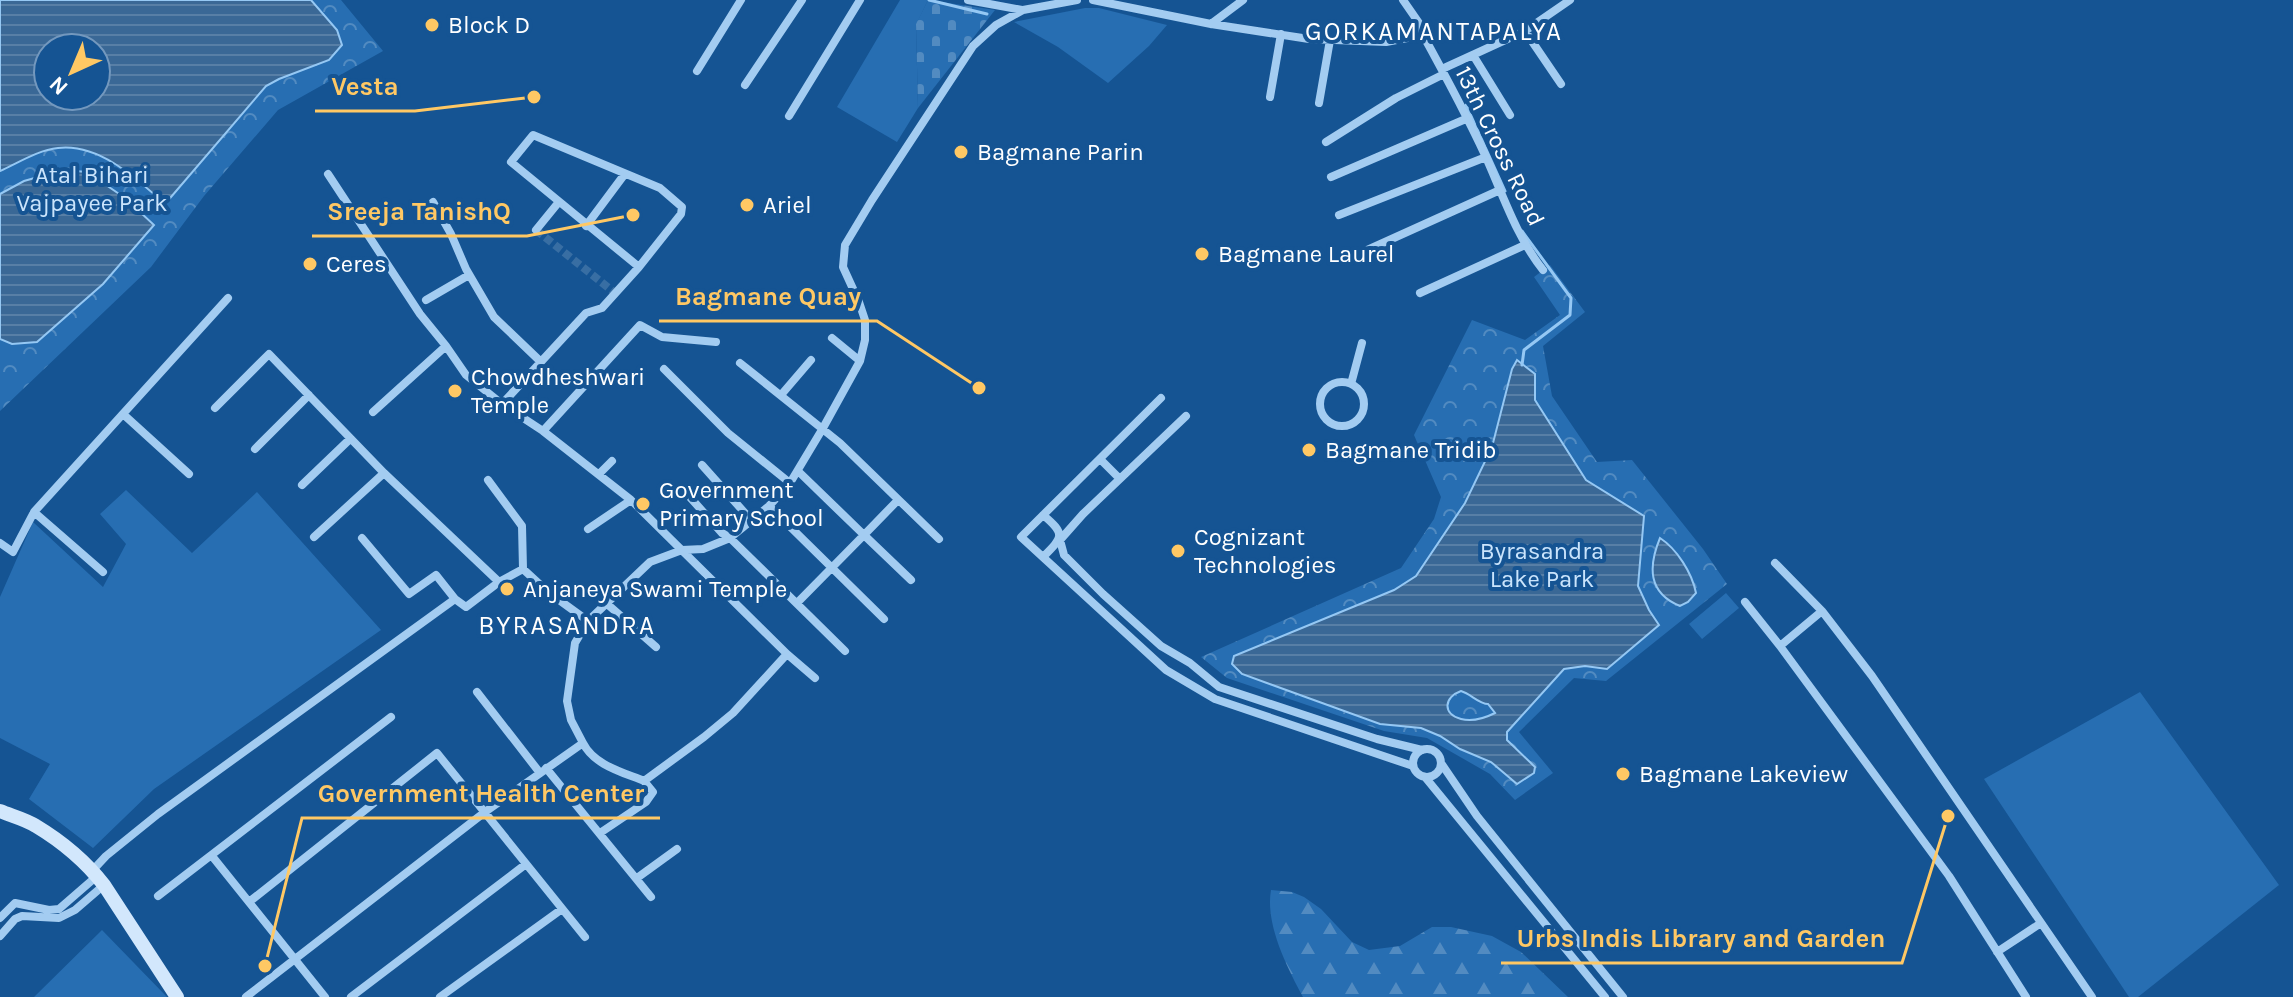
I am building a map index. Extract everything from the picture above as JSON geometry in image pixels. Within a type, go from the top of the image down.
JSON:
[{"type":"main road","points":[[0,811],[35,825],[73,853],[98,878],[177,997]]},
{"type":"street","points":[[697,71],[741,0]]},
{"type":"street","points":[[745,85],[802,0]]},
{"type":"street","points":[[789,116],[860,0]]},
{"type":"street","points":[[968,0],[1023,10]]},
{"type":"street","points":[[600,833],[646,802],[653,792],[644,781],[604,764],[587,751],[571,720],[567,701],[575,643],[588,621],[650,562],[682,550],[703,549],[730,538],[769,506],[790,483],[860,361],[865,340],[865,320],[843,267],[845,245],[973,46],[996,25],[1023,10],[1077,0]]},
{"type":"street","points":[[1093,0],[1211,24],[1309,39],[1386,42],[1423,35]]},
{"type":"street","points":[[1211,24],[1243,0]]},
{"type":"street","name":"13th Cross Road","points":[[1403,0],[1419,23],[1468,118],[1525,245],[1543,270]]},
{"type":"street","points":[[1326,142],[1473,55],[1525,31],[1570,0]]},
{"type":"street","points":[[1525,31],[1561,84]]},
{"type":"street","points":[[1270,97],[1281,34]]},
{"type":"street","points":[[1319,103],[1330,40]]},
{"type":"street","points":[[1473,55],[1510,115]]},
{"type":"street","points":[[1331,177],[1468,118]]},
{"type":"street","points":[[502,404],[586,313],[602,308],[631,276],[681,214],[682,207],[660,188],[533,135],[511,162],[586,226],[631,276]]},
{"type":"street","points":[[1339,215],[1486,157]]},
{"type":"street","points":[[328,174],[420,314],[466,375],[631,500],[815,678]]},
{"type":"street","points":[[586,226],[624,175]]},
{"type":"street","points":[[1365,251],[1500,190]]},
{"type":"street","points":[[433,202],[469,275],[494,317],[540,361]]},
{"type":"street","points":[[536,230],[558,203]]},
{"type":"street","points":[[1420,293],[1525,245]]},
{"type":"street","points":[[618,274],[631,276]]},
{"type":"street","points":[[426,300],[469,275]]},
{"type":"street","points":[[0,543],[13,552],[34,512],[228,298]]},
{"type":"street","points":[[543,431],[640,325],[662,337],[716,342]]},
{"type":"street","points":[[832,338],[860,361]]},
{"type":"street","points":[[1351,384],[1362,343]]},
{"type":"street","points":[[373,412],[446,346]]},
{"type":"street","points":[[215,408],[269,354],[384,473],[499,582]]},
{"type":"street","points":[[781,395],[811,360]]},
{"type":"street","points":[[740,363],[823,428],[939,539]]},
{"type":"street","points":[[664,369],[728,433],[790,483]]},
{"type":"street","points":[[1335,383],[1351,384],[1362,393],[1361,416],[1353,424],[1336,426],[1323,415],[1320,404],[1322,393],[1335,383]]},
{"type":"street","points":[[255,449],[309,395]]},
{"type":"street","points":[[1161,398],[1021,537],[1166,670],[1215,699],[1413,766]]},
{"type":"street","points":[[123,414],[189,474]]},
{"type":"street","points":[[1043,557],[1186,416]]},
{"type":"street","points":[[302,485],[350,439]]},
{"type":"street","points":[[1100,459],[1120,479]]},
{"type":"street","points":[[599,474],[612,461]]},
{"type":"street","points":[[702,465],[752,521]]},
{"type":"street","points":[[798,471],[911,580]]},
{"type":"street","points":[[314,537],[384,473]]},
{"type":"street","points":[[488,480],[522,526],[523,569],[588,621]]},
{"type":"street","points":[[688,495],[722,533],[845,651]]},
{"type":"street","points":[[588,529],[631,500]]},
{"type":"street","points":[[797,603],[898,500]]},
{"type":"street","points":[[769,506],[884,619]]},
{"type":"street","points":[[34,512],[103,572]]},
{"type":"street","points":[[1043,515],[1060,533],[1064,555],[1103,594],[1161,646],[1190,663],[1219,687],[1377,739],[1435,751],[1477,816],[1623,997]]},
{"type":"street","points":[[362,538],[409,594],[436,575],[455,599],[466,607],[499,582],[523,569]]},
{"type":"street","points":[[1775,563],[1822,611],[1907,725],[2092,997]]},
{"type":"street","points":[[0,936],[15,919],[22,916],[59,918],[75,910],[98,878],[106,856],[158,814],[455,599]]},
{"type":"street","points":[[1745,602],[1949,876],[2026,997]]},
{"type":"street","points":[[606,603],[656,647]]},
{"type":"street","points":[[1780,646],[1822,611]]},
{"type":"street","points":[[644,781],[733,713],[787,654]]},
{"type":"street","points":[[477,692],[600,833],[651,897]]},
{"type":"street","points":[[158,896],[391,717]]},
{"type":"street","points":[[246,997],[485,812],[583,743]]},
{"type":"street","points":[[1422,750],[1414,758],[1413,766],[1417,773],[1425,777],[1605,997]]},
{"type":"street","points":[[249,902],[437,753],[585,937]]},
{"type":"street","points":[[1425,777],[1438,772],[1441,763]]},
{"type":"street","points":[[637,878],[677,849]]},
{"type":"street","points":[[212,856],[325,997]]},
{"type":"street","points":[[351,997],[526,864]]},
{"type":"street","points":[[0,918],[15,903],[59,909],[98,878]]},
{"type":"street","points":[[440,997],[562,909]]},
{"type":"street","points":[[1997,952],[2041,923]]},
{"type":"green space","name":"Atal Bihari Vajpayee Park","points":[[0,0],[341,0],[383,51],[278,110],[204,196],[151,267],[0,411]]},
{"type":"green space","points":[[900,0],[928,0],[916,25],[918,108],[897,142],[837,107]]},
{"type":"green space","points":[[928,0],[995,10],[918,108],[916,24]]},
{"type":"green space","points":[[1099,8],[1167,25],[1108,83],[1058,47],[1014,22]]},
{"type":"green space","name":"Byrasandra Lake Park","points":[[1550,265],[1585,312],[1543,346],[1552,396],[1597,462],[1632,460],[1727,584],[1606,681],[1574,678],[1519,732],[1553,773],[1515,800],[1490,774],[1427,738],[1384,731],[1227,678],[1201,657],[1401,568],[1434,519],[1441,497],[1414,435],[1472,320],[1525,340],[1560,315],[1534,277]]},
{"type":"green space","points":[[126,490],[192,553],[257,492],[381,630],[154,789],[93,848],[29,799],[50,764],[0,738],[0,597],[33,522],[103,587],[126,544],[100,514]]},
{"type":"green space","points":[[1726,593],[1739,608],[1702,639],[1689,624]]},
{"type":"green space","points":[[2140,692],[2279,885],[2138,997],[2129,997],[1984,779]]},
{"type":"green space","points":[[1271,890],[1292,892],[1304,897],[1321,909],[1352,942],[1369,950],[1400,946],[1432,927],[1451,927],[1492,936],[1521,952],[1568,997],[1303,997],[1274,931]]},
{"type":"green space","points":[[102,930],[167,997],[34,997]]},
{"type":"shaded area","points":[[0,0],[311,0],[337,30],[342,45],[329,60],[266,86],[165,204],[116,165],[88,151],[58,148],[28,157],[0,171]]},
{"type":"shaded area","points":[[63,170],[87,172],[125,198],[154,225],[103,284],[37,342],[12,344],[0,339],[0,194],[24,181]]},
{"type":"shaded area","name":"Byrasandra Lake Park","points":[[1517,360],[1535,374],[1535,400],[1586,480],[1644,516],[1638,586],[1659,625],[1607,669],[1585,666],[1564,669],[1507,732],[1507,740],[1535,767],[1534,773],[1517,784],[1491,762],[1421,728],[1380,724],[1242,674],[1232,664],[1234,656],[1394,590],[1416,576],[1465,503],[1492,447]],"holes":[[[1461,691],[1488,704],[1495,713],[1474,720],[1455,717],[1448,710],[1448,705],[1451,697]]]},
{"type":"shaded area","points":[[1660,538],[1678,555],[1694,585],[1696,593],[1680,606],[1669,601],[1656,586],[1653,569]]},
{"type":"waterway","points":[[929,0],[987,14]]},
{"type":"waterway","points":[[1466,105],[1505,191]]},
{"type":"waterway","points":[[1522,231],[1571,298],[1570,315],[1524,350],[1522,365]]},
{"type":"tunnel","points":[[536,230],[615,293]]},
{"type":"place","name":"Block D","points":[[432,25]]},
{"type":"place","name":"Vesta","points":[[534,97]]},
{"type":"place","name":"Bagmane Parin","points":[[961,152]]},
{"type":"place","name":"Ariel","points":[[747,205]]},
{"type":"place","name":"Sreeja TanishQ","points":[[633,215]]},
{"type":"place","name":"Bagmane Laurel","points":[[1202,254]]},
{"type":"place","name":"Ceres","points":[[310,264]]},
{"type":"place","name":"Bagmane Quay","points":[[979,388]]},
{"type":"place","name":"Chowdheshwari Temple","points":[[455,391]]},
{"type":"place","name":"Bagmane Tridib","points":[[1309,450]]},
{"type":"place","name":"Government Primary School","points":[[643,504]]},
{"type":"place","name":"Cognizant Technologies","points":[[1178,551]]},
{"type":"place","name":"Anjaneya Swami Temple","points":[[507,589]]},
{"type":"place","name":"Bagmane Lakeview","points":[[1623,774]]},
{"type":"place","name":"Urbs Indis Library and Garden","points":[[1948,816]]},
{"type":"place","name":"Government Health Center","points":[[265,966]]},
{"type":"district","name":"GORKAMANTAPALYA","points":[[1434,31]]},
{"type":"district","name":"BYRASANDRA","points":[[567,625]]}]
